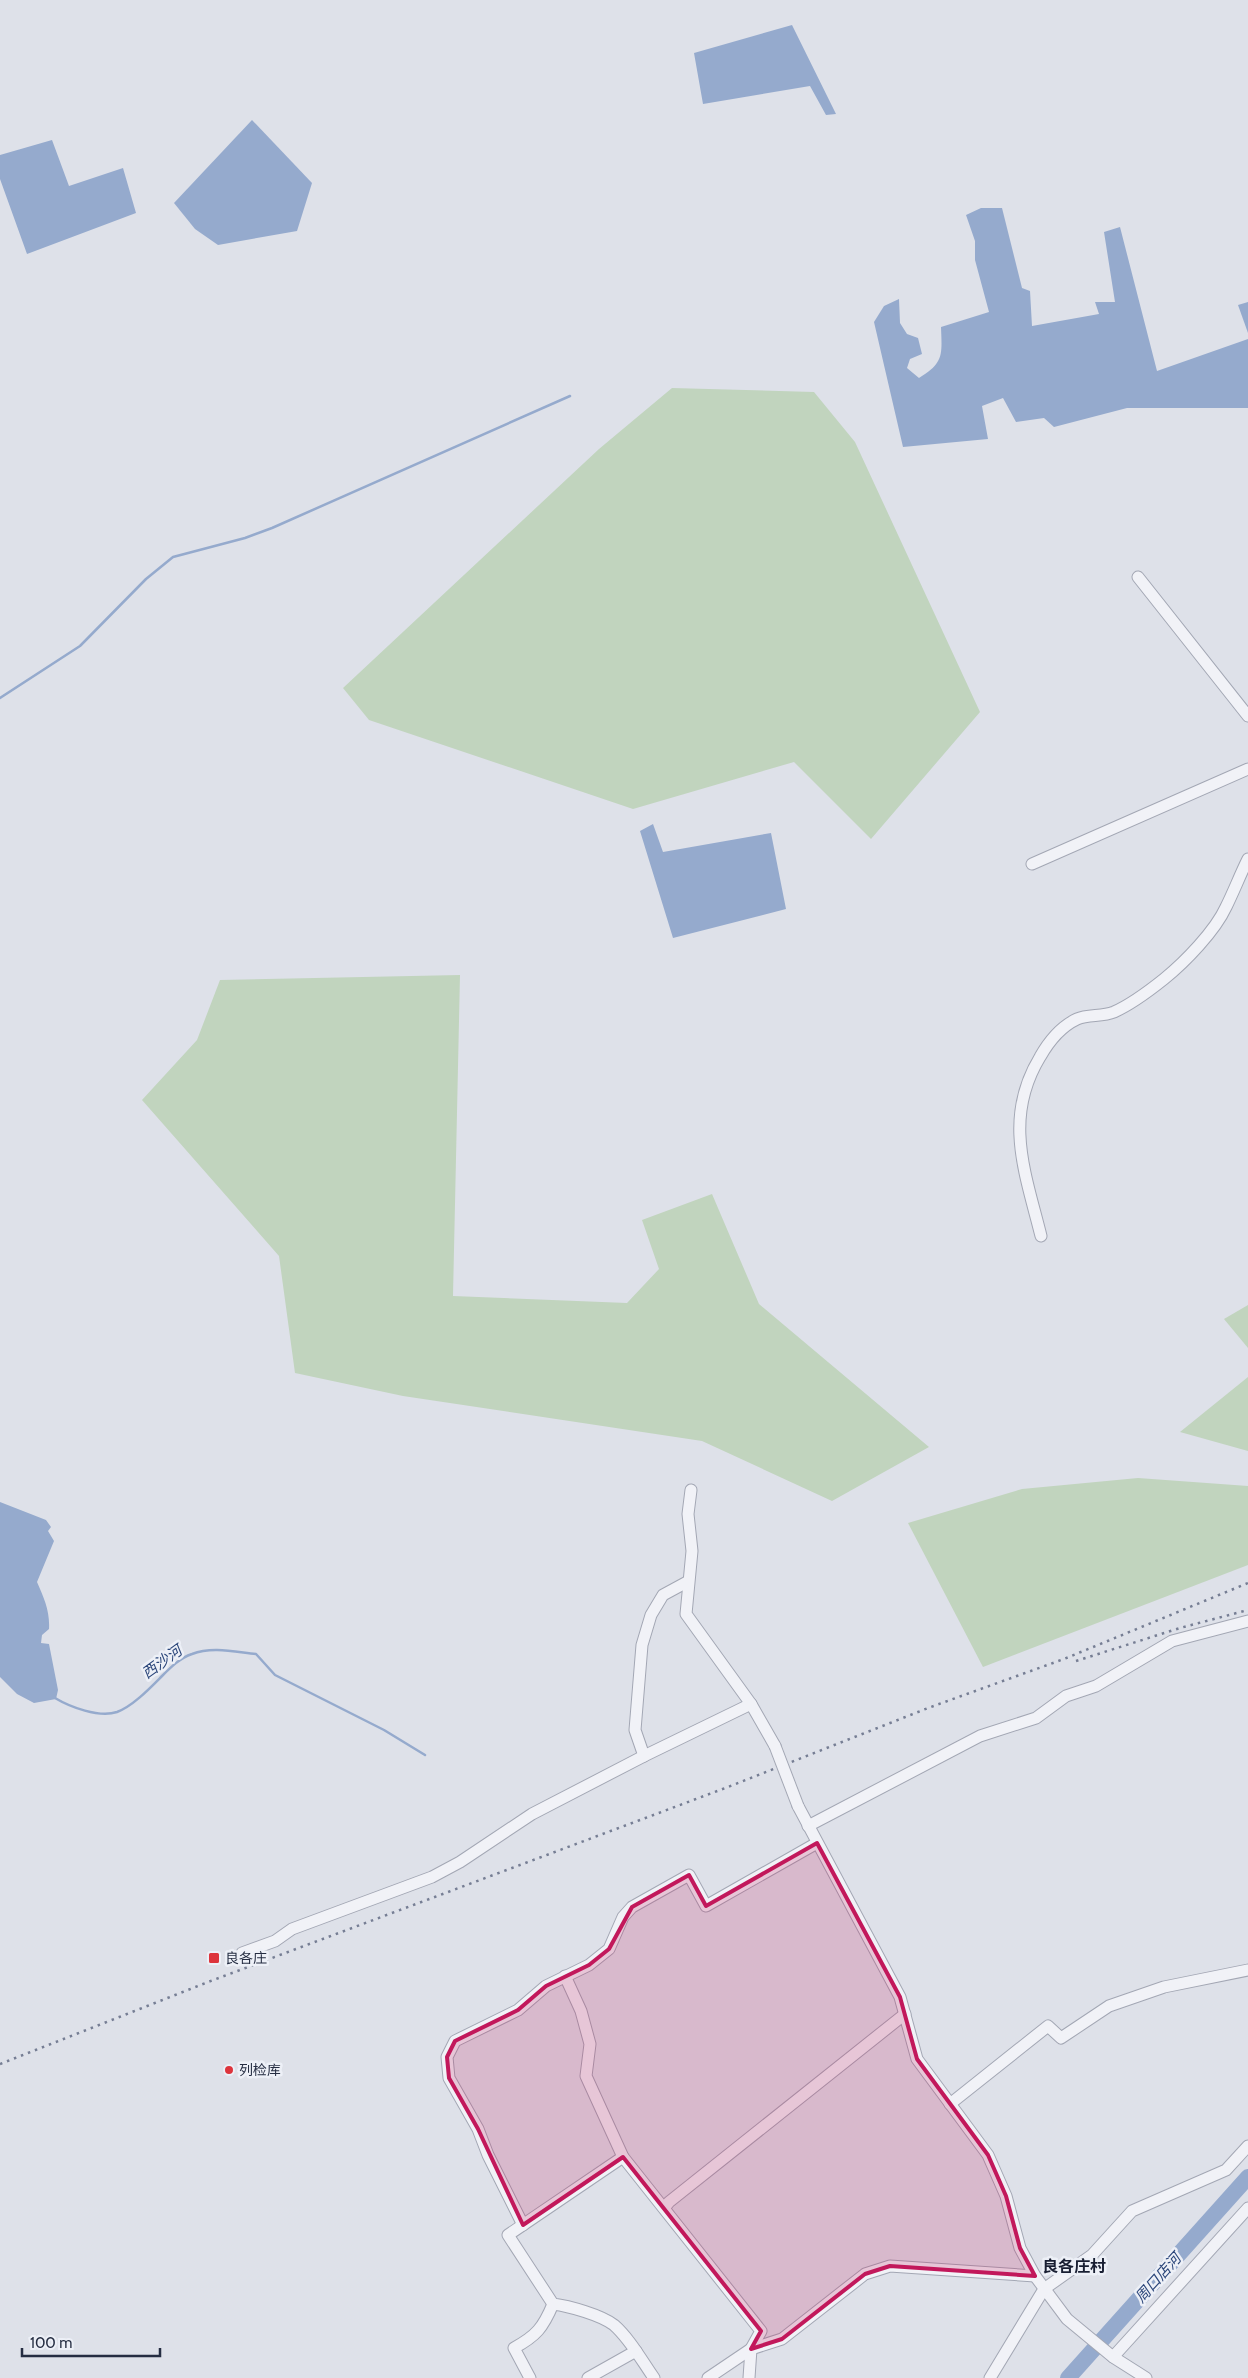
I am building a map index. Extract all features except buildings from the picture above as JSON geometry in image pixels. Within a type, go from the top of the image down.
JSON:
[{"type":"street","points":[[1138,577],[1248,716]]},
{"type":"street","points":[[1032,864],[1248,769]]},
{"type":"street","points":[[1041,1236],[1025,1169],[1018,1128],[1021,1100],[1032,1070],[1049,1042],[1063,1027],[1078,1018],[1113,1013],[1166,978],[1188,957],[1226,909],[1248,859]]},
{"type":"street","points":[[691,1490],[688,1514],[692,1551],[686,1614],[751,1704],[775,1746],[798,1806],[900,1997],[917,2059],[988,2154],[1006,2196],[1020,2248],[1035,2276],[1068,2319],[1113,2357],[1146,2378]]},
{"type":"street","points":[[644,1756],[635,1730],[642,1645],[651,1616],[663,1595],[688,1582]]},
{"type":"street","points":[[808,1826],[980,1736],[1036,1718],[1066,1696],[1096,1686],[1172,1641],[1248,1621]]},
{"type":"street","points":[[242,1953],[275,1941],[292,1929],[432,1877],[460,1862],[532,1814],[644,1756],[751,1704]]},
{"type":"street","points":[[523,2225],[488,2155],[478,2129],[449,2078],[447,2057],[455,2041],[518,2010],[546,1986],[589,1965],[609,1949],[623,1917],[632,1906],[689,1875],[706,1906],[817,1843]]},
{"type":"street","points":[[950,2104],[1048,2026],[1061,2038],[1109,2006],[1164,1988],[1248,1970]]},
{"type":"street","points":[[566,1976],[581,2010],[590,2044],[586,2076],[623,2157],[665,2207],[761,2331],[751,2349],[749,2378]]},
{"type":"street","points":[[665,2207],[904,2014]]},
{"type":"street","points":[[990,2378],[1044,2289],[1092,2255],[1132,2211],[1226,2170],[1248,2146]]},
{"type":"street","points":[[553,2304],[508,2235],[623,2157]]},
{"type":"street","points":[[1113,2357],[1248,2208]]},
{"type":"street","points":[[708,2378],[751,2349],[782,2339],[865,2274],[890,2266],[1035,2276]]},
{"type":"street","points":[[553,2304],[566,2305],[614,2325],[636,2351],[654,2378]]},
{"type":"street","points":[[530,2378],[514,2348],[534,2337],[546,2320],[553,2304]]},
{"type":"street","points":[[588,2378],[636,2351]]},
{"type":"highlighted area","points":[[817,1843],[900,1997],[917,2059],[988,2155],[1006,2196],[1020,2248],[1035,2276],[890,2266],[865,2274],[782,2339],[751,2349],[761,2331],[623,2157],[523,2225],[478,2129],[449,2078],[447,2057],[455,2041],[518,2010],[546,1986],[589,1965],[609,1949],[632,1907],[689,1875],[706,1906]]},
{"type":"green space","points":[[672,388],[814,392],[855,442],[980,712],[871,839],[794,762],[633,809],[369,720],[343,688],[599,449]]},
{"type":"green space","points":[[460,975],[453,1296],[627,1303],[659,1269],[642,1220],[712,1194],[759,1304],[929,1447],[832,1501],[702,1441],[403,1396],[295,1373],[279,1256],[142,1100],[197,1040],[220,980]]},
{"type":"green space","points":[[1248,1305],[1248,1348],[1224,1319]]},
{"type":"green space","points":[[1248,1377],[1248,1451],[1180,1432]]},
{"type":"green space","points":[[1138,1478],[1248,1486],[1248,1565],[983,1667],[908,1523],[1022,1489]]},
{"type":"water","points":[[792,25],[836,114],[826,115],[810,86],[703,104],[694,53]]},
{"type":"water","points":[[252,120],[312,183],[297,231],[218,245],[195,229],[174,203]]},
{"type":"water","points":[[52,140],[69,186],[123,168],[136,213],[27,254],[0,179],[0,155]]},
{"type":"water","points":[[981,208],[1002,208],[1022,288],[1030,291],[1032,326],[1099,314],[1095,302],[1115,302],[1104,232],[1120,227],[1157,371],[1248,339],[1248,408],[1127,408],[1054,427],[1044,418],[1016,422],[1003,398],[982,406],[988,439],[903,447],[874,322],[884,306],[899,299],[900,323],[907,334],[918,338],[922,354],[910,359],[907,368],[919,378],[933,368],[940,357],[942,345],[941,327],[989,312],[975,260],[975,241],[966,215]]},
{"type":"water","points":[[1248,302],[1248,333],[1238,305]]},
{"type":"water","points":[[653,824],[663,852],[771,833],[786,909],[673,938],[640,831]]},
{"type":"water","points":[[0,1502],[46,1520],[51,1527],[48,1531],[54,1541],[37,1582],[49,1616],[49,1629],[42,1635],[41,1643],[49,1644],[58,1690],[56,1699],[34,1703],[17,1694],[0,1677]]},
{"type":"waterway","points":[[0,698],[80,646],[146,579],[173,557],[245,538],[272,528],[570,396]]},
{"type":"waterway","name":"西沙河","points":[[55,1698],[68,1705],[93,1713],[117,1712],[135,1701],[172,1666],[188,1656],[208,1650],[256,1654],[275,1675],[384,1730],[425,1755]]},
{"type":"waterway","name":"周口店河","points":[[1068,2378],[1248,2177]]},
{"type":"railway","points":[[0,2064],[208,1982],[728,1787],[928,1708],[1064,1659],[1248,1583]]},
{"type":"railway","points":[[1076,1661],[1180,1628],[1248,1610]]},
{"type":"place","name":"良各庄","points":[[214,1958]]},
{"type":"place","name":"列检库","points":[[229,2070]]},
{"type":"district","name":"良各庄村","points":[[1074,2266]]}]
